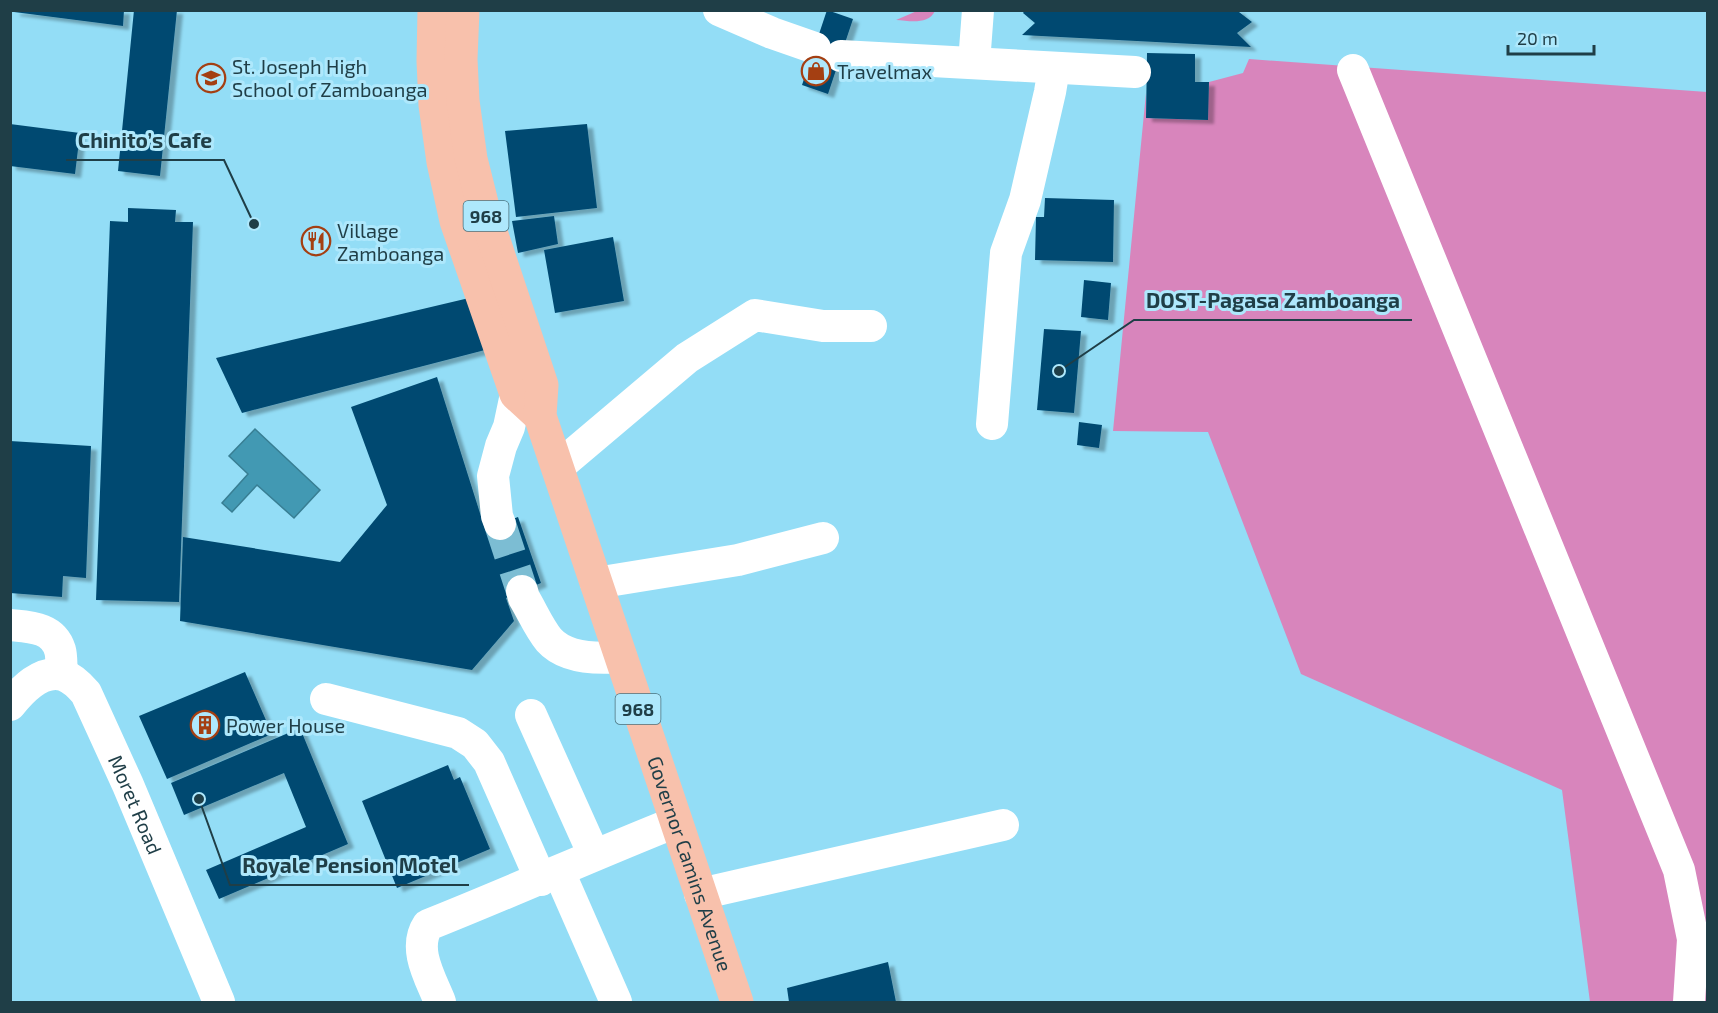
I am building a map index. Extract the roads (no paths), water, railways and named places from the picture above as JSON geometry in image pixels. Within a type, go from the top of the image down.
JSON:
[{"type":"main road","name":"Governor Camins Avenue","points":[[435,10],[435,105],[443,162],[456,221],[532,398],[558,467],[737,1002]]},
{"type":"main road","name":"Governor Camins Avenue","points":[[464,10],[461,59],[463,101],[471,159],[532,398]]},
{"type":"street","points":[[719,10],[776,22],[828,52],[1135,72]]},
{"type":"street","points":[[974,63],[978,10]]},
{"type":"street","points":[[992,424],[1006,253],[1025,200],[1050,92],[1053,68]]},
{"type":"street","points":[[1353,70],[1679,870],[1693,939],[1689,1002]]},
{"type":"street","points":[[558,467],[687,358],[755,315],[823,326],[871,326]]},
{"type":"street","points":[[500,524],[497,516],[493,476],[509,427],[532,398]]},
{"type":"street","points":[[596,583],[738,560],[823,538]]},
{"type":"street","points":[[522,591],[550,640],[559,647],[579,656],[599,659],[621,657]]},
{"type":"street","points":[[10,625],[40,628],[50,635],[59,649],[62,674],[48,675],[35,680],[10,705]]},
{"type":"street","name":"Moret Road","points":[[62,674],[76,682],[87,693],[219,1002]]},
{"type":"street","points":[[326,699],[458,733],[475,744],[489,762],[616,1002]]},
{"type":"street","points":[[531,715],[594,855]]},
{"type":"street","points":[[440,1002],[423,957],[421,942],[423,932],[428,925],[676,822]]},
{"type":"street","points":[[700,894],[1003,825]]},
{"type":"water","points":[[255,429],[320,490],[294,518],[257,485],[232,512],[222,503],[248,474],[229,456]]},
{"type":"tunnel","points":[[500,524],[522,591]]},
{"type":"place","name":"Travelmax","points":[[816,71]]},
{"type":"place","name":"St. Joseph High School of Zamboanga","points":[[211,78]]},
{"type":"place","name":"Chinito’s Cafe","points":[[254,224]]},
{"type":"place","name":"Village Zamboanga","points":[[316,241]]},
{"type":"place","name":"DOST-Pagasa Zamboanga","points":[[1059,371]]},
{"type":"place","name":"Power House","points":[[205,725]]},
{"type":"place","name":"Royale Pension Motel","points":[[199,799]]}]
